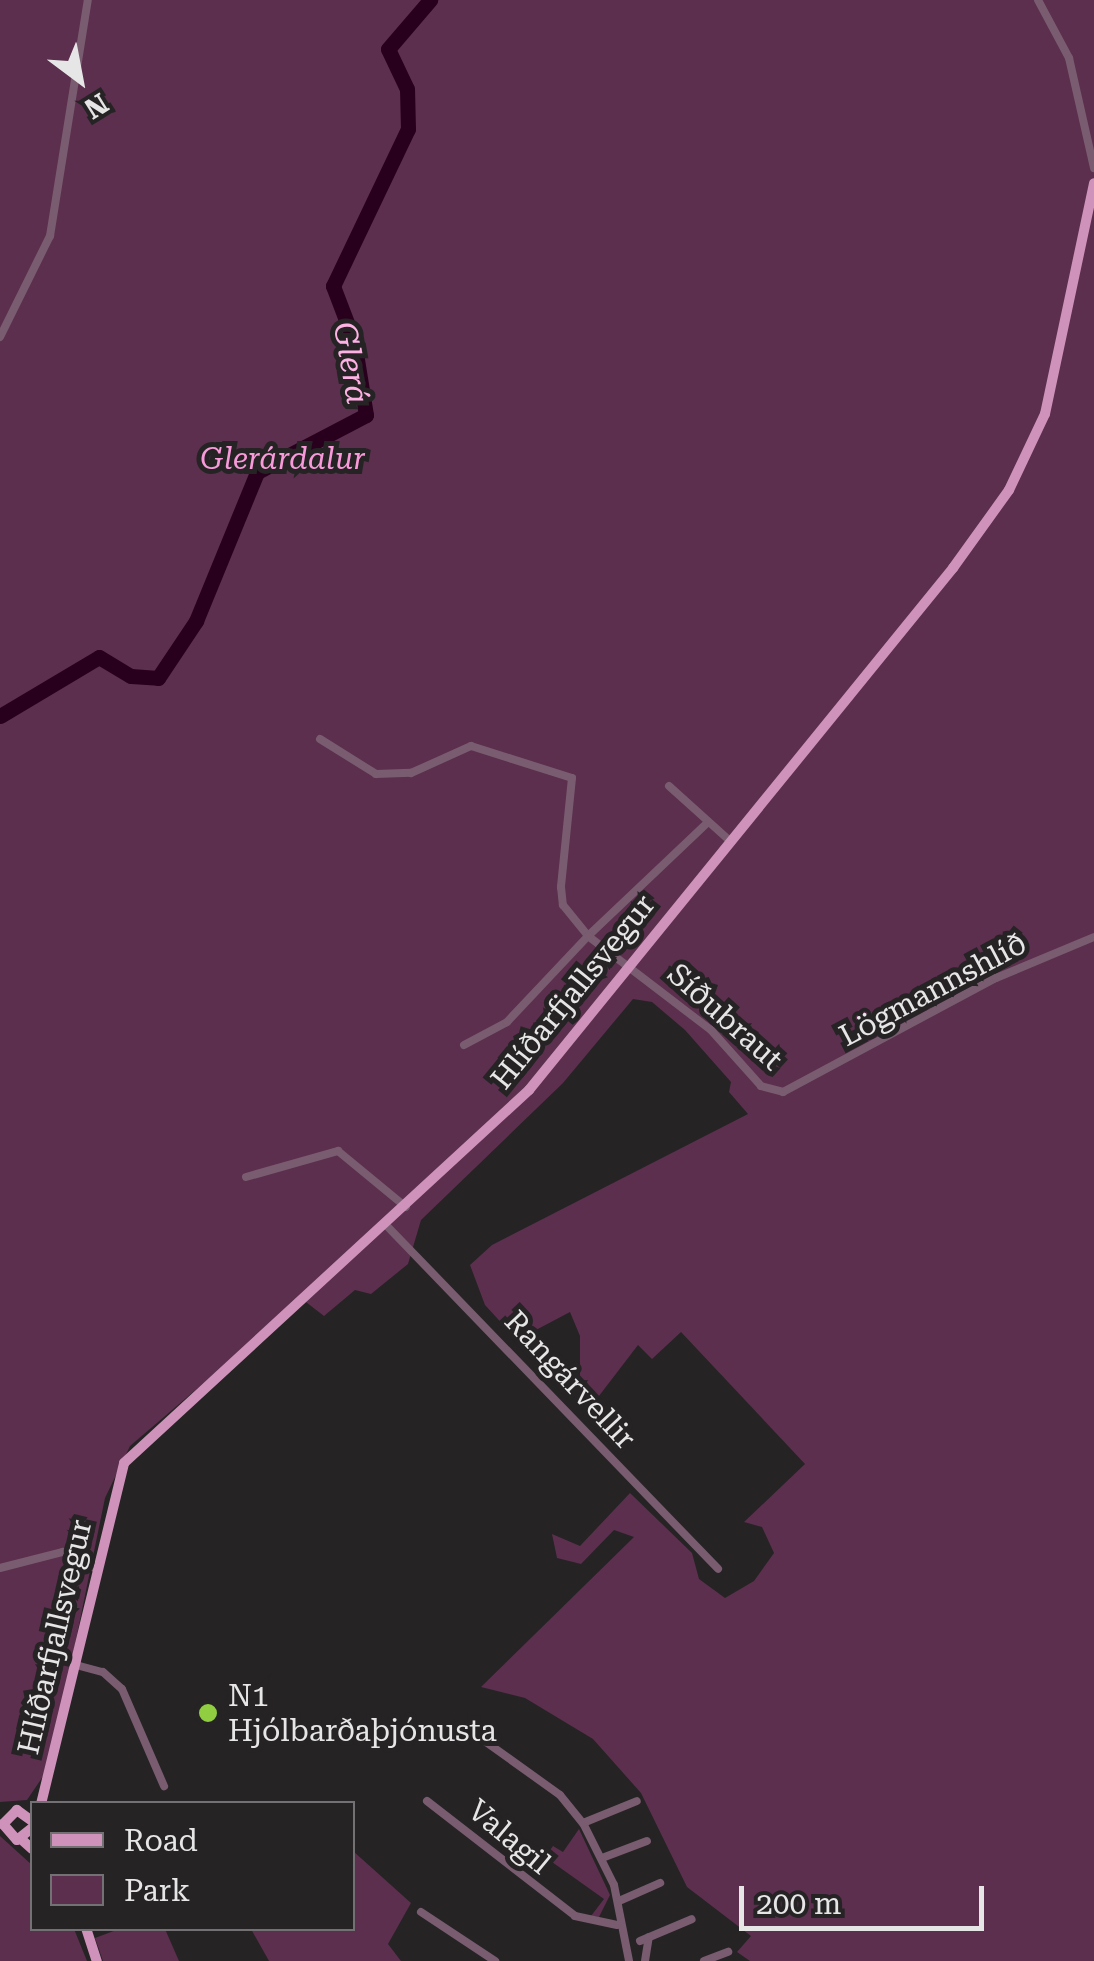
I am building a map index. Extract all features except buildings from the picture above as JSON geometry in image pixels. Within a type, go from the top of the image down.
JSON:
[{"type":"main road","name":"Hlíðarfjallsvegur","points":[[41,1801],[76,1666],[116,1483],[136,1446],[406,1207],[529,1090],[953,568],[1022,468],[1061,368],[1094,183]]},
{"type":"main road","name":"Hlíðarfjallsvegur","points":[[2,1823],[46,1784]]},
{"type":"main road","points":[[0,1806],[17,1810],[30,1832]]},
{"type":"main road","points":[[2,1823],[30,1832]]},
{"type":"main road","points":[[87,1931],[97,1961]]},
{"type":"street","points":[[0,337],[50,236],[88,0]]},
{"type":"street","points":[[1038,0],[1069,58],[1094,168]]},
{"type":"street","name":"Síðubraut","points":[[320,739],[376,774],[411,773],[471,746],[572,778],[561,887],[563,905],[588,936],[711,1030],[761,1086],[794,1088]]},
{"type":"street","points":[[669,786],[730,841]]},
{"type":"street","points":[[464,1045],[507,1022],[588,936],[708,822]]},
{"type":"street","name":"Lögmannshlíð","points":[[794,1088],[996,978],[1094,938]]},
{"type":"street","points":[[246,1177],[338,1151],[406,1207]]},
{"type":"street","name":"Rangárvellir","points":[[386,1225],[718,1570]]},
{"type":"street","points":[[0,1568],[63,1552],[96,1569]]},
{"type":"street","points":[[76,1666],[104,1672],[122,1689],[164,1786]]},
{"type":"street","points":[[486,1742],[560,1794],[584,1822],[618,1901],[616,1926],[629,1961]]},
{"type":"street","points":[[584,1822],[637,1801]]},
{"type":"street","name":"Valagil","points":[[428,1802],[575,1916],[616,1926]]},
{"type":"street","points":[[602,1858],[647,1841]]},
{"type":"street","points":[[618,1901],[660,1883]]},
{"type":"street","points":[[421,1912],[494,1961]]},
{"type":"street","points":[[645,1961],[645,1939],[692,1919]]},
{"type":"street","points":[[704,1961],[728,1952]]},
{"type":"green space","name":"Glerárdalur","points":[[0,0],[1094,0],[1094,1961],[750,1961],[737,1952],[751,1936],[687,1887],[641,1793],[593,1739],[525,1698],[481,1687],[634,1537],[614,1530],[581,1564],[557,1558],[552,1534],[580,1546],[630,1493],[692,1553],[699,1579],[725,1598],[754,1581],[774,1553],[762,1527],[744,1522],[805,1464],[681,1332],[652,1359],[638,1345],[589,1409],[580,1400],[580,1336],[570,1312],[517,1340],[485,1305],[470,1265],[492,1245],[748,1114],[729,1092],[731,1082],[685,1030],[652,1002],[633,999],[563,1083],[421,1220],[408,1264],[371,1294],[355,1290],[324,1316],[302,1299],[130,1446],[105,1498],[50,1766],[27,1800],[0,1802]]},
{"type":"green space","points":[[579,1829],[610,1895],[599,1917],[591,1916],[604,1899],[545,1857],[553,1846],[563,1852]]},
{"type":"green space","points":[[0,1836],[30,1863],[30,1931],[75,1931],[87,1961],[0,1961]]},
{"type":"green space","points":[[355,1853],[411,1903],[388,1944],[401,1961],[269,1961],[252,1931],[355,1931]]},
{"type":"green space","points":[[114,1931],[166,1931],[179,1961],[103,1961],[95,1938]]},
{"type":"waterway","name":"Glerá","points":[[0,716],[99,657],[131,676],[158,678],[196,621],[257,472],[366,415],[354,341],[333,286],[408,129],[407,89],[388,49],[430,0]]},
{"type":"place","name":"N1 Hjólbarðaþjónusta","points":[[208,1713]]}]
